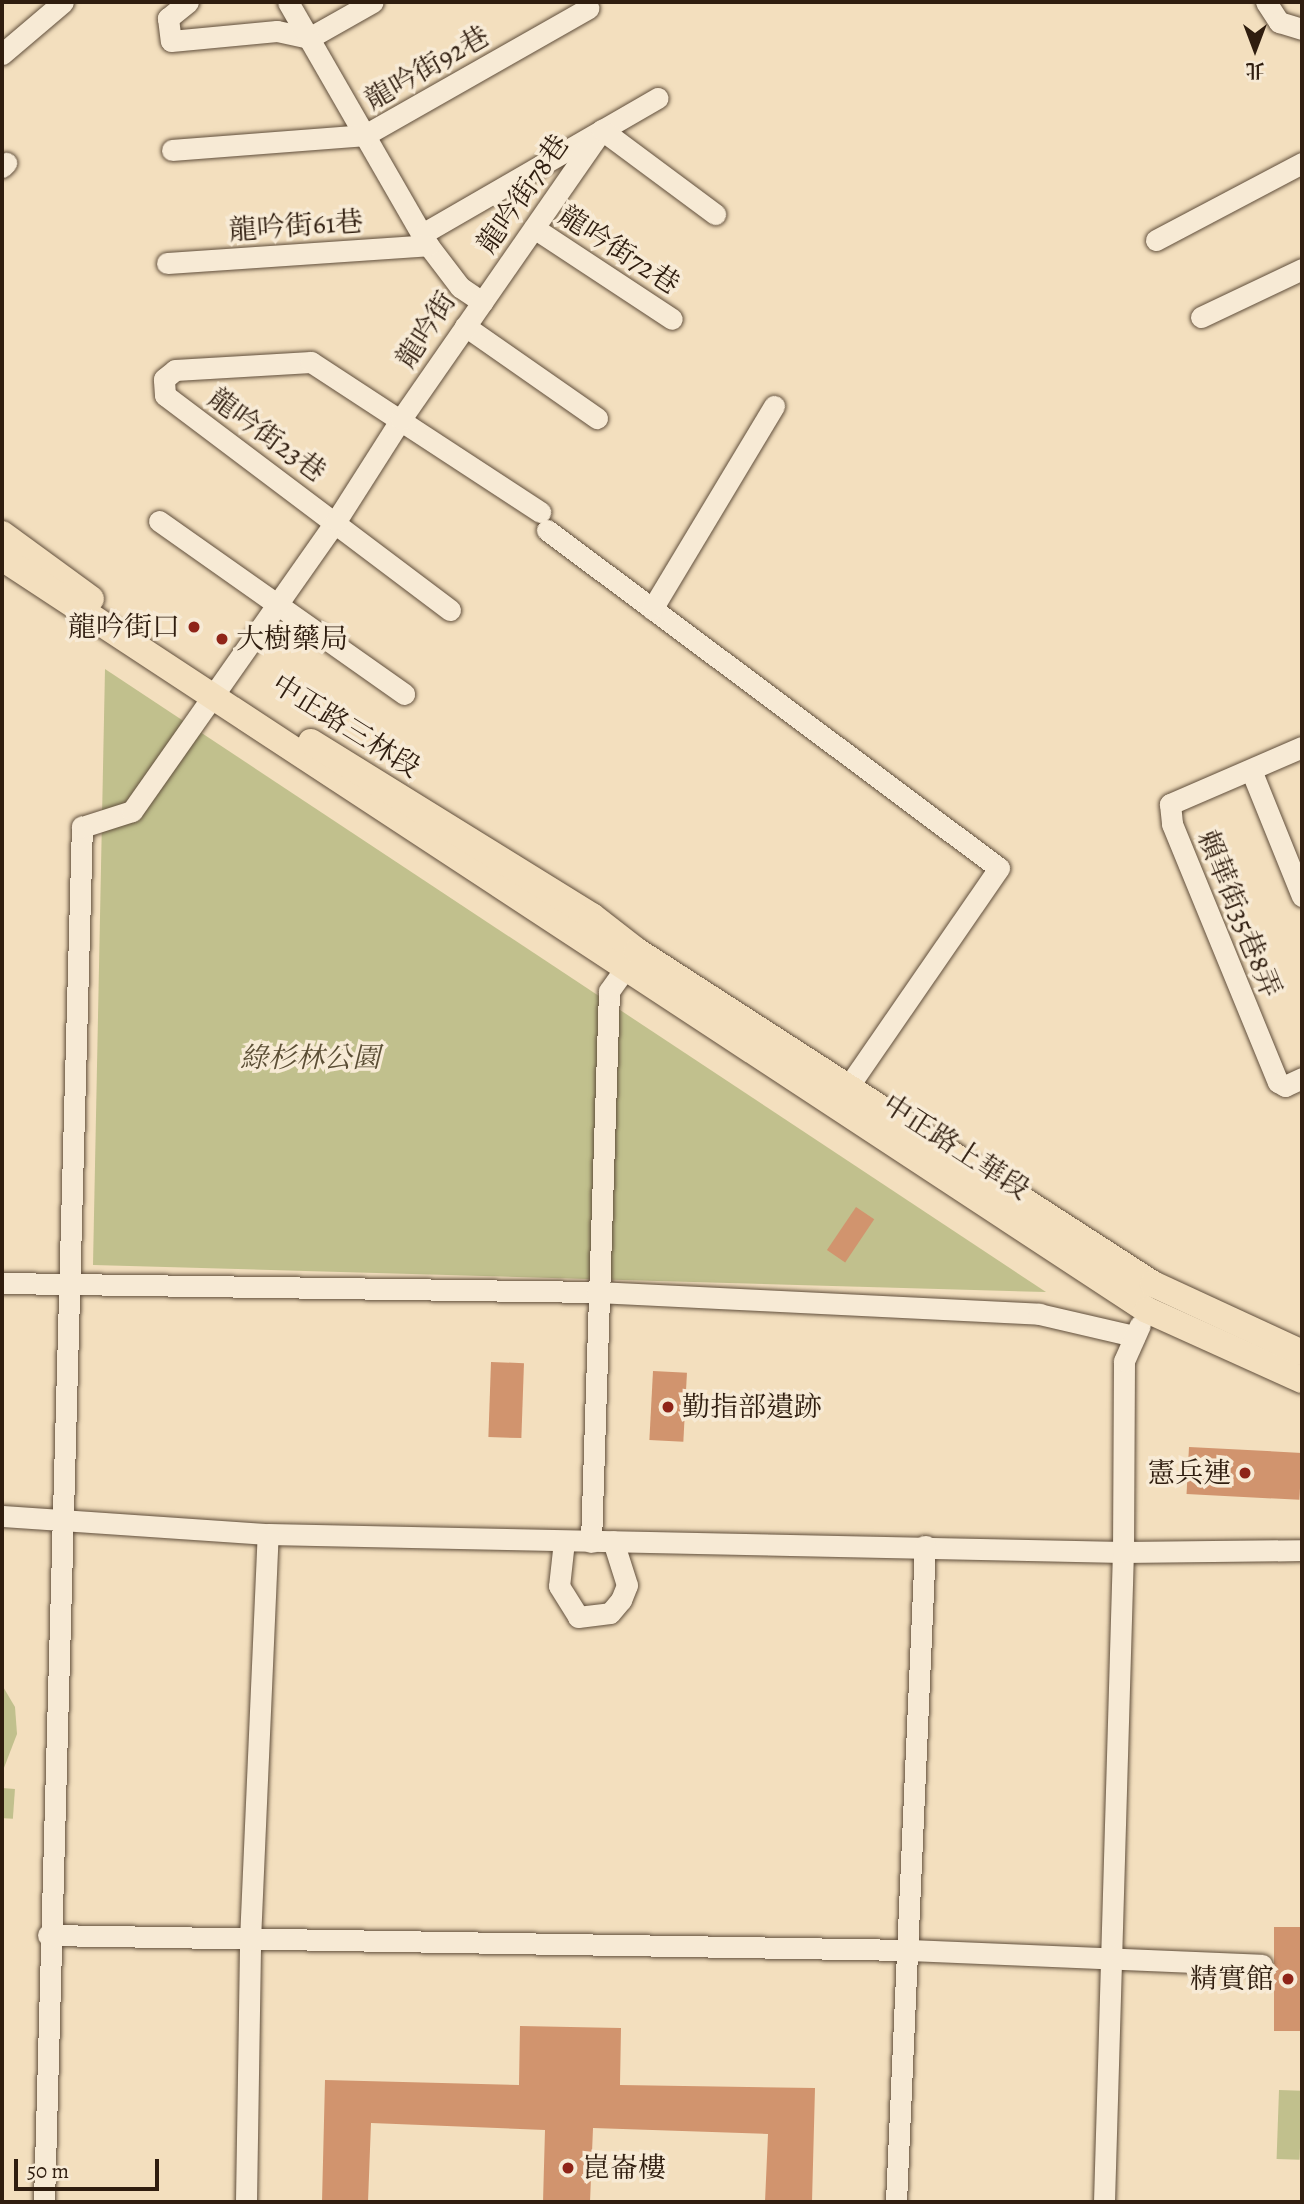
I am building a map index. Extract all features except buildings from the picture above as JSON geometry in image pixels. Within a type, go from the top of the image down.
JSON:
[{"type":"main road","name":"中正路三林段","points":[[2,534],[218,691],[587,944]]},
{"type":"main road","name":"中正路三林段","points":[[2,558],[592,916]]},
{"type":"main road","name":"中正路上華段","points":[[592,916],[631,960],[1147,1310],[1302,1380]]},
{"type":"main road","name":"中正路上華段","points":[[587,944],[631,960],[846,1088],[1153,1284],[1302,1353]]},
{"type":"street","points":[[2,54],[63,2]]},
{"type":"street","points":[[188,2],[168,18],[171,41],[277,32],[309,38],[373,2]]},
{"type":"street","name":"龍吟街","points":[[67,1284],[82,827],[132,811],[336,521],[401,419],[482,302],[460,287],[425,240],[288,2]]},
{"type":"street","points":[[1266,2],[1279,22],[1302,29]]},
{"type":"street","name":"龍吟街92巷","points":[[365,135],[589,8]]},
{"type":"street","points":[[425,240],[658,98]]},
{"type":"street","name":"龍吟街78巷","points":[[482,302],[602,130],[715,214]]},
{"type":"street","points":[[172,150],[365,135]]},
{"type":"street","points":[[1156,240],[1302,163]]},
{"type":"street","name":"龍吟街72巷","points":[[534,228],[672,319]]},
{"type":"street","name":"龍吟街61巷","points":[[167,263],[425,240]]},
{"type":"street","points":[[1201,317],[1302,269]]},
{"type":"street","points":[[465,326],[597,418]]},
{"type":"street","name":"龍吟街23巷","points":[[401,419],[311,362],[175,370],[164,379],[165,395],[336,521],[450,610]]},
{"type":"street","points":[[652,608],[774,406]]},
{"type":"street","points":[[401,419],[544,521],[652,608],[999,868],[846,1088]]},
{"type":"street","points":[[159,520],[404,694]]},
{"type":"street","points":[[1302,747],[1251,769],[1302,896]]},
{"type":"street","name":"賴華街35巷8弄","points":[[1251,769],[1170,804],[1172,824],[1278,1082],[1285,1086],[1302,1078]]},
{"type":"street","points":[[591,1542],[597,1292],[609,991],[631,960]]},
{"type":"street","points":[[2,1283],[597,1292],[1040,1314],[1135,1336]]},
{"type":"street","points":[[44,2202],[48,1935],[67,1284]]},
{"type":"street","points":[[1104,2202],[1123,1552],[1124,1361],[1147,1310],[1153,1284]]},
{"type":"street","points":[[2,1516],[268,1534],[1123,1552],[1302,1550]]},
{"type":"street","points":[[246,2202],[250,1940],[268,1534]]},
{"type":"street","points":[[564,1541],[559,1586],[578,1618],[610,1613],[621,1600],[627,1585],[613,1541]]},
{"type":"street","points":[[896,2202],[925,1546]]},
{"type":"street","points":[[48,1935],[908,1950],[1111,1962],[1262,1965]]},
{"type":"green space","name":"綠杉林公園","points":[[105,669],[1046,1292],[93,1265]]},
{"type":"green space","points":[[2,1685],[15,1707],[17,1734],[2,1773]]},
{"type":"green space","points":[[2,1788],[15,1789],[13,1819],[2,1818]]},
{"type":"green space","points":[[1279,2090],[1302,2091],[1300,2160],[1277,2159]]},
{"type":"place","name":"龍吟街口","points":[[194,627]]},
{"type":"place","name":"大樹藥局","points":[[222,639]]},
{"type":"place","name":"勤指部遺跡","points":[[668,1407]]},
{"type":"place","name":"憲兵連","points":[[1245,1473]]},
{"type":"place","name":"精實館","points":[[1288,1979]]},
{"type":"place","name":"崑崙樓","points":[[568,2168]]}]
